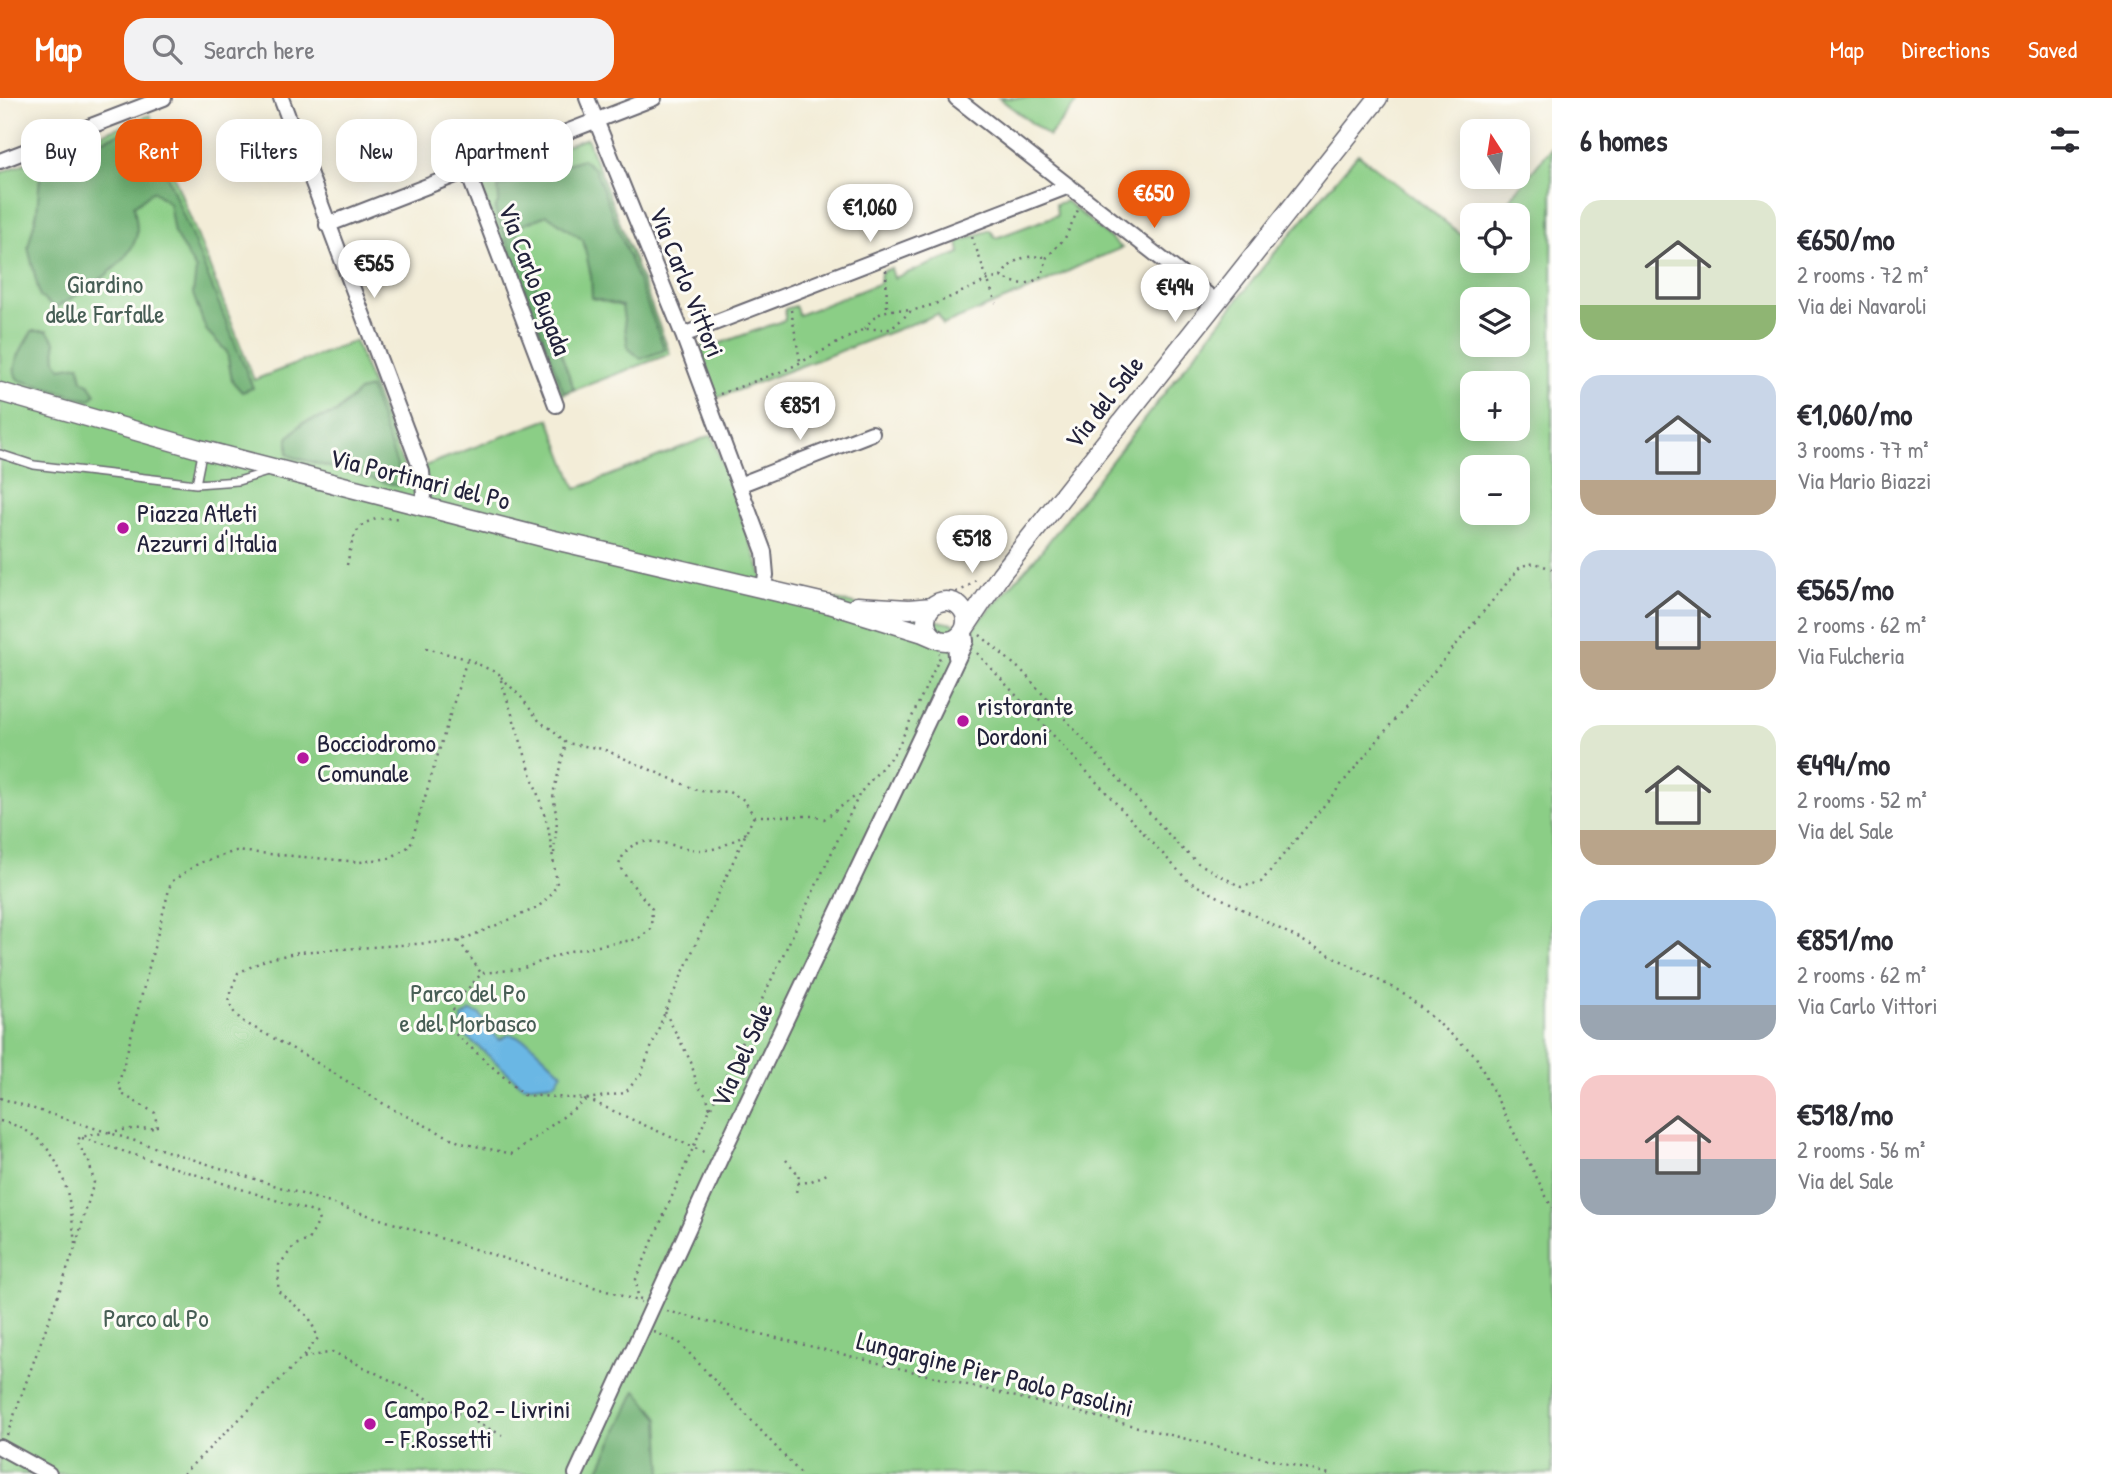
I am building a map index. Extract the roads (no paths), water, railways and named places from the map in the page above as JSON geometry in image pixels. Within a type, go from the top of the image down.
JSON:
[{"type":"street","points":[[0,161],[163,98]]},
{"type":"street","points":[[281,98],[422,472],[423,506]]},
{"type":"street","name":"Via Carlo Vittori","points":[[587,98],[683,335],[764,552],[766,575],[763,590]]},
{"type":"street","points":[[573,129],[654,98]]},
{"type":"street","points":[[956,98],[1217,302]]},
{"type":"street","name":"Via del Sale","points":[[942,602],[964,603],[976,598],[994,571],[1217,302],[1378,98]]},
{"type":"street","points":[[327,225],[436,182]]},
{"type":"street","name":"Via Carlo Bugada","points":[[472,182],[556,405]]},
{"type":"street","points":[[683,335],[968,225],[1073,189]]},
{"type":"street","name":"Via Portinari del Po","points":[[0,392],[199,449],[550,539],[829,604],[923,633],[954,637]]},
{"type":"street","points":[[740,485],[872,433]]},
{"type":"street","name":"Via del Sale","points":[[954,637],[994,571]]},
{"type":"street","points":[[942,602],[962,610],[966,622],[954,637],[928,631],[928,612],[942,602]]},
{"type":"street","name":"Via Portinari del Po","points":[[829,604],[909,609],[942,602]]},
{"type":"street","name":"Via Del Sale","points":[[576,1474],[956,658],[954,637]]},
{"type":"street","points":[[1,1447],[49,1474]]},
{"type":"lane","points":[[196,484],[201,460],[199,449]]},
{"type":"lane","points":[[0,454],[34,465],[196,484],[238,481],[277,469]]},
{"type":"water","points":[[471,1011],[479,1014],[499,1040],[510,1034],[529,1042],[562,1073],[555,1083],[523,1086],[464,1034],[462,1018]]},
{"type":"place","name":"Piazza Atleti Azzurri d'Italia","points":[[123,528]]},
{"type":"place","name":"ristorante Dordoni","points":[[963,721]]},
{"type":"place","name":"Bocciodromo Comunale","points":[[303,758]]},
{"type":"place","name":"Campo Po2 - Livrini - F.Rossetti","points":[[370,1424]]},
{"type":"park label","name":"Giardino delle Farfalle","points":[[105,299]]},
{"type":"park label","name":"Parco del Po e del Morbasco","points":[[468,1008]]},
{"type":"park label","name":"Parco al Po","points":[[156,1318]]}]
